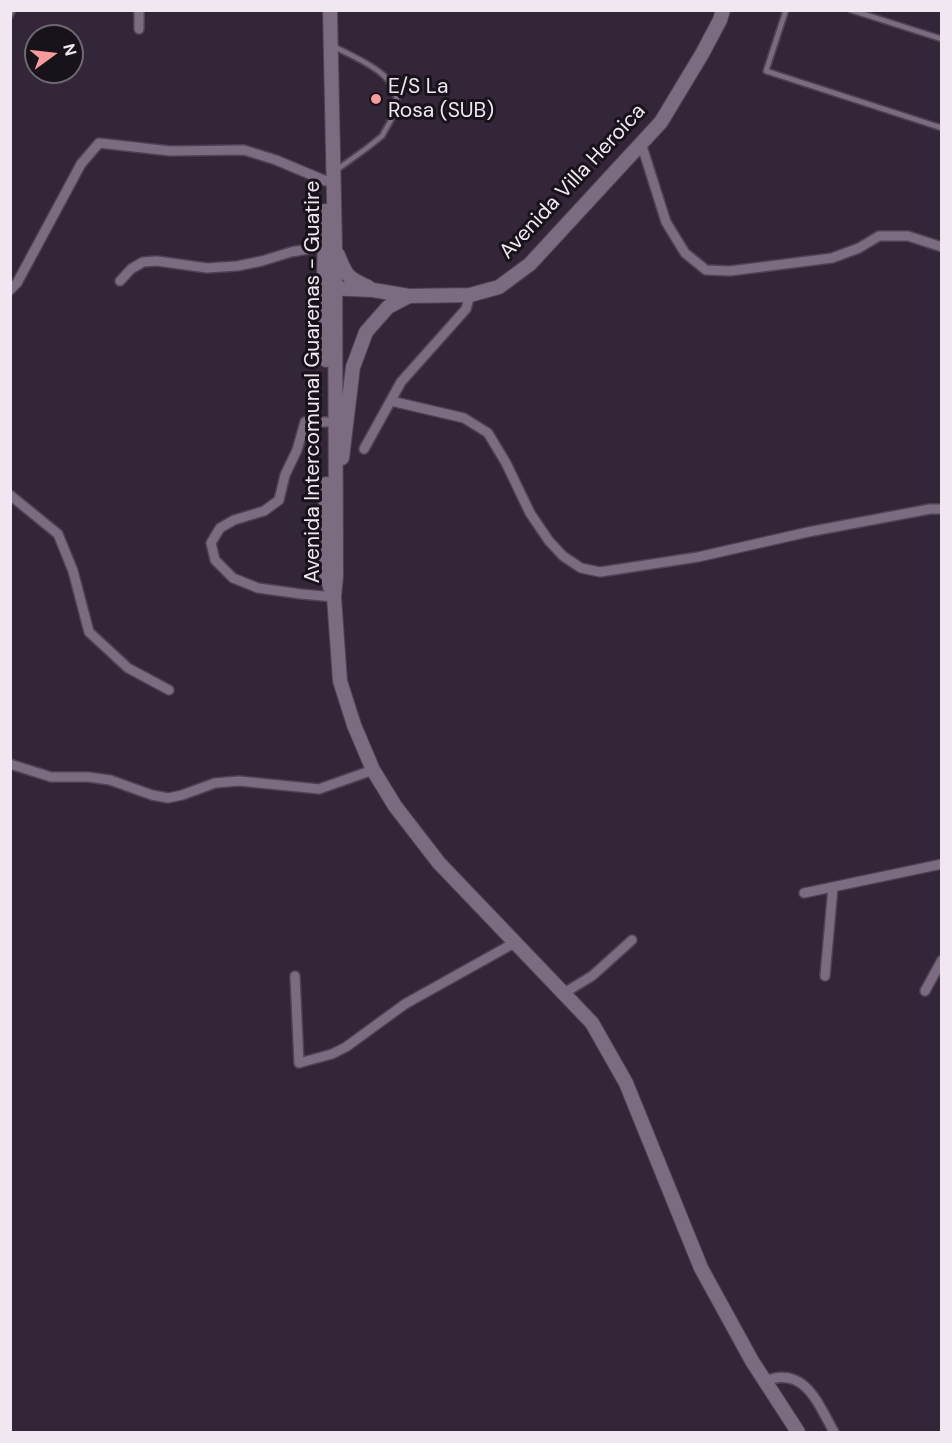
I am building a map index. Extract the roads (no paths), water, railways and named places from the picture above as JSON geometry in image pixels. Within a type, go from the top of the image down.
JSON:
[{"type":"main road","name":"Avenida Intercomunal Guarenas - Guatire","points":[[322,10],[330,247],[325,571],[334,597]]},
{"type":"main road","name":"Avenida Intercomunal Guarenas - Guatire","points":[[329,177],[330,10]]},
{"type":"main road","name":"Avenida Villa Heroica","points":[[329,288],[373,290],[409,296],[470,295],[499,287],[530,264],[661,122],[702,54],[723,10]]},
{"type":"main road","points":[[330,247],[350,279],[373,290]]},
{"type":"main road","name":"Avenida Intercomunal Guarenas - Guatire","points":[[329,288],[336,576],[334,597]]},
{"type":"main road","points":[[335,516],[353,367],[366,332],[388,307],[409,296]]},
{"type":"main road","points":[[334,597],[340,681],[354,725],[374,770],[395,806],[439,863],[592,1023],[626,1083],[701,1268],[752,1361],[798,1432]]},
{"type":"street","points":[[139,10],[140,29]]},
{"type":"street","points":[[10,290],[17,283],[81,164],[99,143],[170,151],[244,150],[329,177]]},
{"type":"street","points":[[641,143],[666,222],[685,253],[706,270],[730,271],[832,258],[860,248],[879,236],[908,236],[942,247]]},
{"type":"street","points":[[120,280],[131,268],[143,261],[207,268],[237,266],[291,252],[330,247]]},
{"type":"street","points":[[364,449],[401,382],[466,309],[470,295]]},
{"type":"street","points":[[391,400],[464,418],[488,433],[506,463],[530,513],[549,542],[563,556],[581,568],[600,572],[688,558],[930,508],[942,509]]},
{"type":"street","points":[[327,422],[305,422],[297,450],[285,475],[279,500],[264,511],[234,520],[220,528],[211,543],[215,560],[233,578],[258,588],[334,597]]},
{"type":"street","points":[[10,495],[58,534],[73,571],[89,633],[128,668],[169,690]]},
{"type":"street","points":[[10,764],[51,777],[88,777],[110,780],[152,795],[168,798],[215,783],[239,782],[319,789],[374,770]]},
{"type":"street","points":[[804,893],[942,864]]},
{"type":"street","points":[[825,976],[833,887]]},
{"type":"street","points":[[564,993],[592,976],[632,940]]},
{"type":"street","points":[[295,976],[299,1063],[332,1054],[346,1047],[405,1004],[516,942]]},
{"type":"street","points":[[925,991],[942,960]]},
{"type":"street","points":[[765,1382],[775,1377],[790,1377],[803,1384],[816,1400],[834,1432]]},
{"type":"lane","points":[[10,16],[13,10]]},
{"type":"lane","points":[[786,10],[766,71],[942,128]]},
{"type":"lane","points":[[851,10],[942,39]]},
{"type":"lane","points":[[329,177],[382,136],[397,106],[394,88],[385,77],[372,67],[331,45]]},
{"type":"place","name":"E/S La Rosa (SUB)","points":[[376,99]]}]
